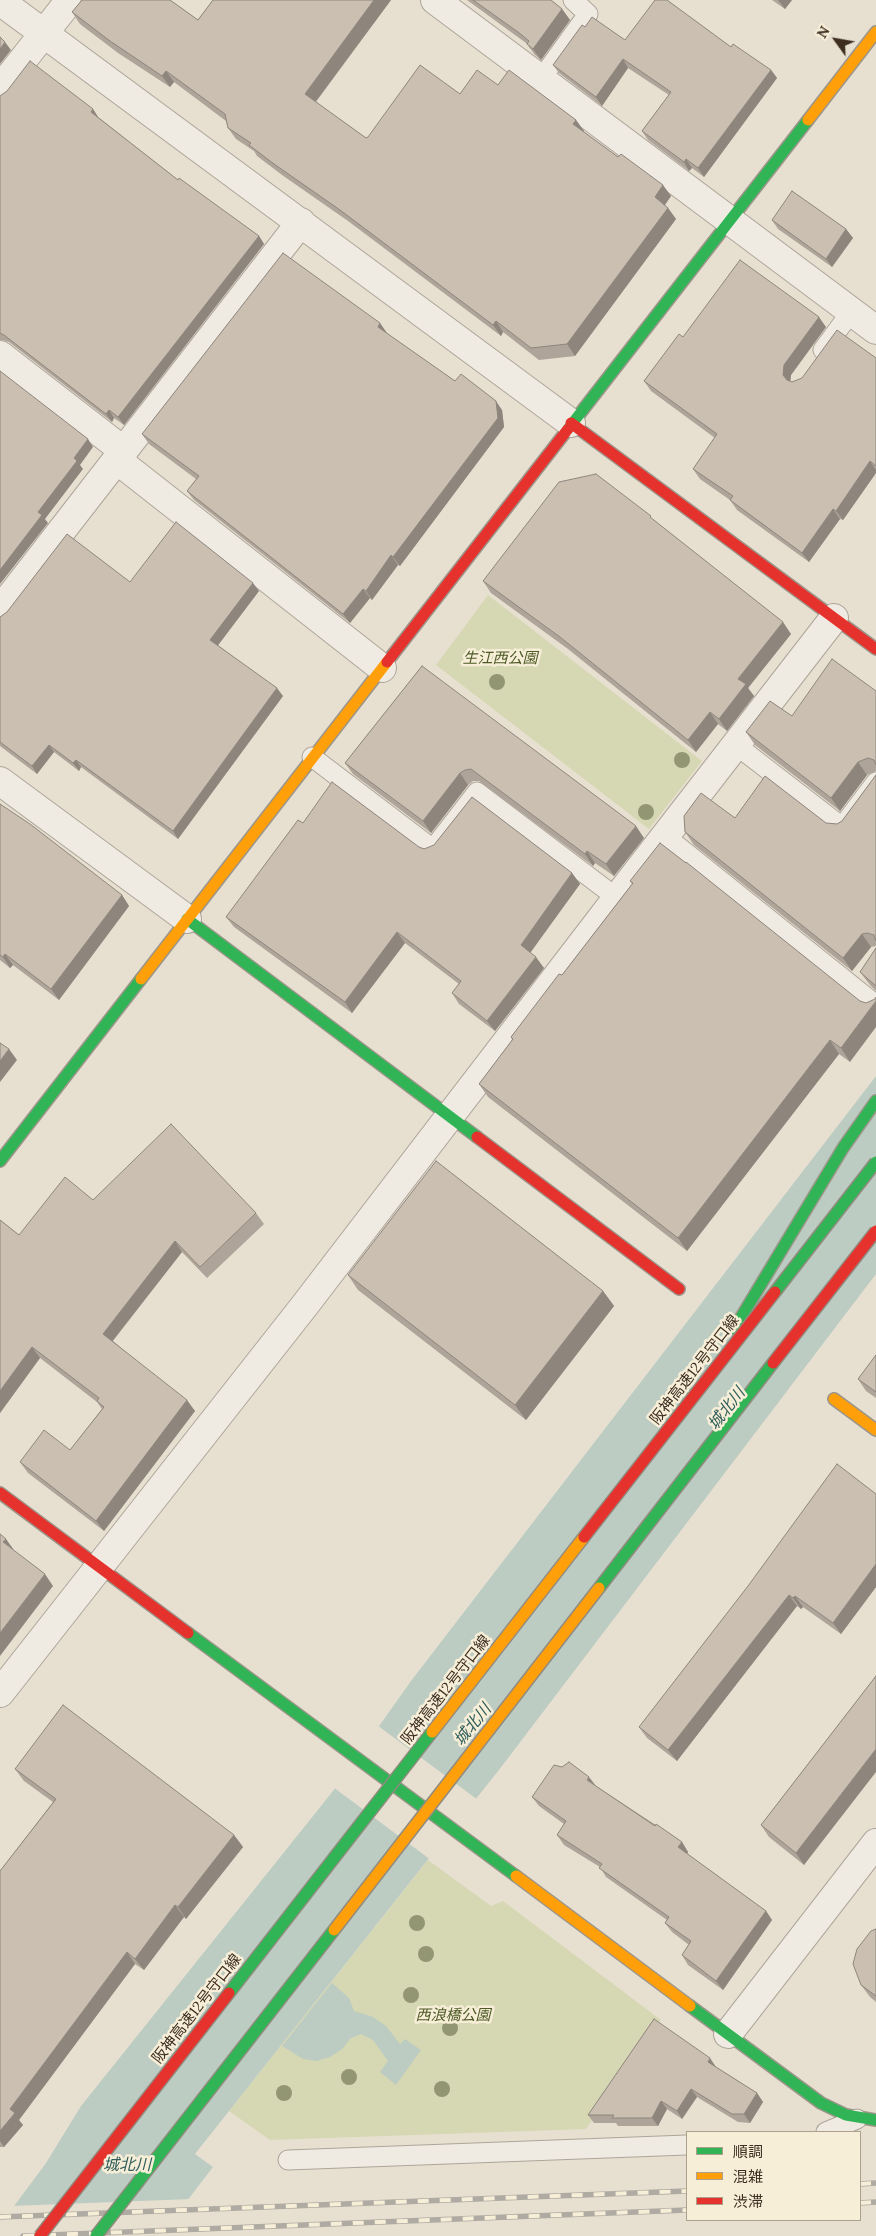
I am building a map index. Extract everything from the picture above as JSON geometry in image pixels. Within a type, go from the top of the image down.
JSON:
[{"type":"main road","points":[[0,1161],[876,32]]},
{"type":"main road","points":[[571,423],[876,649]]},
{"type":"main road","points":[[188,919],[448,1117],[679,1289]]},
{"type":"main road","points":[[693,1397],[843,1148],[876,1101]]},
{"type":"main road","name":"阪神高速12号守口線","points":[[40,2236],[876,1162]]},
{"type":"main road","points":[[96,2236],[876,1231]]},
{"type":"main road","points":[[834,1399],[876,1430]]},
{"type":"main road","points":[[0,1493],[821,2103],[846,2115],[876,2120]]},
{"type":"street","points":[[0,89],[70,0]]},
{"type":"street","points":[[435,0],[876,330]]},
{"type":"street","points":[[0,1],[571,423]]},
{"type":"street","points":[[0,610],[301,222]]},
{"type":"street","points":[[0,355],[382,668]]},
{"type":"street","points":[[0,1693],[305,1305],[616,898],[834,618]]},
{"type":"street","points":[[0,781],[188,919]]},
{"type":"street","points":[[728,2034],[876,1843]]},
{"type":"lane","points":[[541,79],[588,14],[573,0]]},
{"type":"lane","points":[[811,366],[851,312]]},
{"type":"lane","points":[[736,745],[842,827],[876,782]]},
{"type":"lane","points":[[312,757],[433,849],[477,792],[616,898]]},
{"type":"lane","points":[[665,836],[876,1005]]},
{"type":"lane","points":[[854,988],[865,973]]},
{"type":"lane","points":[[828,2131],[857,2118]]},
{"type":"lane","points":[[288,2160],[686,2146]]},
{"type":"green space","name":"生江西公園","points":[[488,595],[702,761],[649,829],[436,665]]},
{"type":"green space","name":"西浪橋公園","points":[[428,1860],[491,1906],[503,1901],[661,2020],[586,2129],[270,2140],[229,2111]]},
{"type":"water","name":"城北川","points":[[876,1076],[876,1274],[502,1766],[195,2154],[213,2167],[160,2236],[0,2236],[0,2225],[46,2163],[81,2106],[333,1791],[411,1681]]},
{"type":"water","points":[[332,1983],[349,1998],[354,2011],[373,2017],[386,2026],[400,2044],[405,2039],[421,2050],[396,2085],[380,2072],[388,2061],[373,2040],[361,2034],[351,2038],[342,2049],[330,2057],[317,2061],[303,2059],[282,2046]]},
{"type":"pier","points":[[377,1725],[478,1800],[431,1860],[333,1787]]},
{"type":"pier","points":[[191,2199],[163,2236],[0,2236],[0,2221],[11,2206]]},
{"type":"building","points":[[82,0],[170,0],[198,20],[213,0],[374,0],[305,94],[366,138],[420,65],[460,94],[477,70],[498,85],[509,70],[576,120],[573,124],[618,157],[621,154],[663,185],[655,197],[668,208],[567,344],[531,348],[496,321],[493,325],[340,210],[249,145],[251,143],[228,128],[225,114],[166,71],[162,76],[110,41],[72,12]]},
{"type":"building","points":[[473,0],[551,0],[562,9],[533,49],[527,44],[529,41],[518,32]]},
{"type":"building","points":[[655,0],[667,0],[731,47],[733,44],[771,70],[698,168],[686,159],[684,162],[642,131],[671,92],[623,59],[596,97],[553,65],[582,25],[585,27],[592,17],[625,40]]},
{"type":"building","points":[[0,37],[5,42],[0,49]]},
{"type":"building","points":[[30,61],[93,109],[91,112],[178,180],[179,178],[259,236],[118,417],[109,410],[106,414],[0,333],[0,96],[7,91]]},
{"type":"building","points":[[792,191],[846,229],[826,259],[772,220]]},
{"type":"building","points":[[283,253],[380,323],[378,327],[455,381],[461,374],[496,401],[498,418],[393,557],[391,555],[366,591],[363,589],[343,614],[187,491],[199,476],[142,434]]},
{"type":"building","points":[[740,260],[819,317],[784,365],[783,375],[787,380],[792,382],[802,378],[837,330],[876,358],[876,466],[870,461],[836,511],[833,509],[802,553],[730,500],[733,496],[693,469],[717,434],[644,381],[679,334],[683,337]]},
{"type":"building","points":[[0,371],[88,439],[74,458],[77,461],[38,512],[42,515],[0,570]]},
{"type":"building","points":[[596,474],[783,622],[738,679],[746,684],[719,719],[710,712],[688,740],[560,637],[483,581],[559,482]]},
{"type":"building","points":[[176,522],[253,583],[210,640],[277,688],[173,831],[76,760],[73,763],[49,745],[32,766],[0,742],[0,617],[7,612],[67,534],[130,582]]},
{"type":"building","points":[[832,659],[876,691],[876,765],[874,760],[868,758],[858,762],[831,798],[746,732],[770,701],[792,716]]},
{"type":"building","points":[[422,666],[636,826],[606,864],[587,851],[585,854],[471,769],[460,773],[423,821],[345,763]]},
{"type":"building","points":[[876,775],[876,941],[874,935],[862,934],[843,958],[685,832],[684,816],[701,793],[735,818],[765,776],[826,823],[837,824],[842,821]]},
{"type":"building","points":[[332,782],[424,849],[434,845],[472,797],[572,873],[521,945],[536,957],[487,1021],[452,993],[461,981],[397,932],[345,1002],[226,917],[298,820],[303,823]]},
{"type":"building","points":[[0,804],[30,824],[122,895],[51,989],[5,954],[3,957],[0,955]]},
{"type":"building","points":[[660,843],[860,1001],[866,1003],[876,997],[876,1001],[841,1048],[830,1040],[678,1238],[479,1084],[513,1039],[511,1037],[633,883],[630,881]]},
{"type":"building","points":[[876,948],[876,986],[860,972]]},
{"type":"building","points":[[0,1043],[9,1049],[0,1061]]},
{"type":"building","points":[[171,1124],[256,1213],[200,1267],[175,1241],[103,1334],[187,1400],[96,1521],[20,1462],[44,1430],[70,1450],[104,1407],[97,1401],[99,1398],[32,1347],[0,1391],[0,1220],[19,1235],[65,1177],[93,1200]]},
{"type":"building","points":[[436,1161],[603,1291],[515,1405],[348,1275]]},
{"type":"building","points":[[876,1355],[876,1392],[858,1379]]},
{"type":"building","points":[[837,1464],[876,1494],[876,1564],[833,1623],[795,1596],[793,1598],[789,1595],[668,1750],[639,1727],[748,1586]]},
{"type":"building","points":[[0,1534],[6,1539],[3,1542],[45,1574],[0,1633]]},
{"type":"building","points":[[876,1676],[876,1749],[796,1853],[761,1825]]},
{"type":"building","points":[[63,1705],[234,1835],[178,1907],[175,1905],[135,1959],[127,1952],[10,2109],[15,2113],[0,2131],[0,1871],[56,1799],[15,1769]]},
{"type":"building","points":[[569,1762],[589,1777],[587,1780],[682,1842],[678,1847],[766,1911],[716,1981],[682,1955],[691,1941],[665,1923],[669,1917],[599,1868],[602,1864],[557,1835],[566,1821],[532,1797],[554,1765],[562,1767]]},
{"type":"building","points":[[876,1929],[876,1996],[861,1985],[853,1964],[857,1949],[871,1931]]},
{"type":"building","points":[[654,2019],[710,2058],[708,2062],[757,2093],[744,2114],[732,2114],[691,2089],[677,2111],[661,2101],[652,2118],[612,2118],[614,2115],[588,2115]]},
{"type":"railway","points":[[861,2184],[876,2183]]},
{"type":"railway","points":[[0,2217],[686,2191]]},
{"type":"railway","points":[[861,2203],[876,2202]]},
{"type":"railway","points":[[23,2236],[686,2210]]},
{"type":"traffic: fast","points":[[568,429],[808,120]]},
{"type":"traffic: fast","points":[[187,919],[477,1137]]},
{"type":"traffic: fast","points":[[0,1161],[141,979]]},
{"type":"traffic: fast","points":[[734,1329],[843,1148],[876,1101]]},
{"type":"traffic: fast","points":[[775,1292],[876,1162]]},
{"type":"traffic: fast","points":[[599,1588],[773,1363]]},
{"type":"traffic: fast","points":[[188,1633],[516,1876]]},
{"type":"traffic: fast","points":[[229,1993],[432,1732]]},
{"type":"traffic: fast","points":[[96,2236],[334,1930]]},
{"type":"traffic: fast","points":[[690,2006],[821,2103],[846,2115],[876,2120]]},
{"type":"traffic: slow","points":[[808,120],[876,32]]},
{"type":"traffic: slow","points":[[141,979],[387,662]]},
{"type":"traffic: slow","points":[[834,1399],[876,1430]]},
{"type":"traffic: slow","points":[[432,1732],[584,1537]]},
{"type":"traffic: slow","points":[[334,1930],[599,1588]]},
{"type":"traffic: slow","points":[[516,1876],[690,2006]]},
{"type":"traffic: jam","points":[[571,423],[876,649]]},
{"type":"traffic: jam","points":[[387,662],[568,429]]},
{"type":"traffic: jam","points":[[477,1137],[679,1289]]},
{"type":"traffic: jam","points":[[773,1363],[876,1231]]},
{"type":"traffic: jam","points":[[584,1537],[775,1292]]},
{"type":"traffic: jam","points":[[0,1493],[188,1633]]},
{"type":"traffic: jam","points":[[40,2236],[229,1993]]}]
